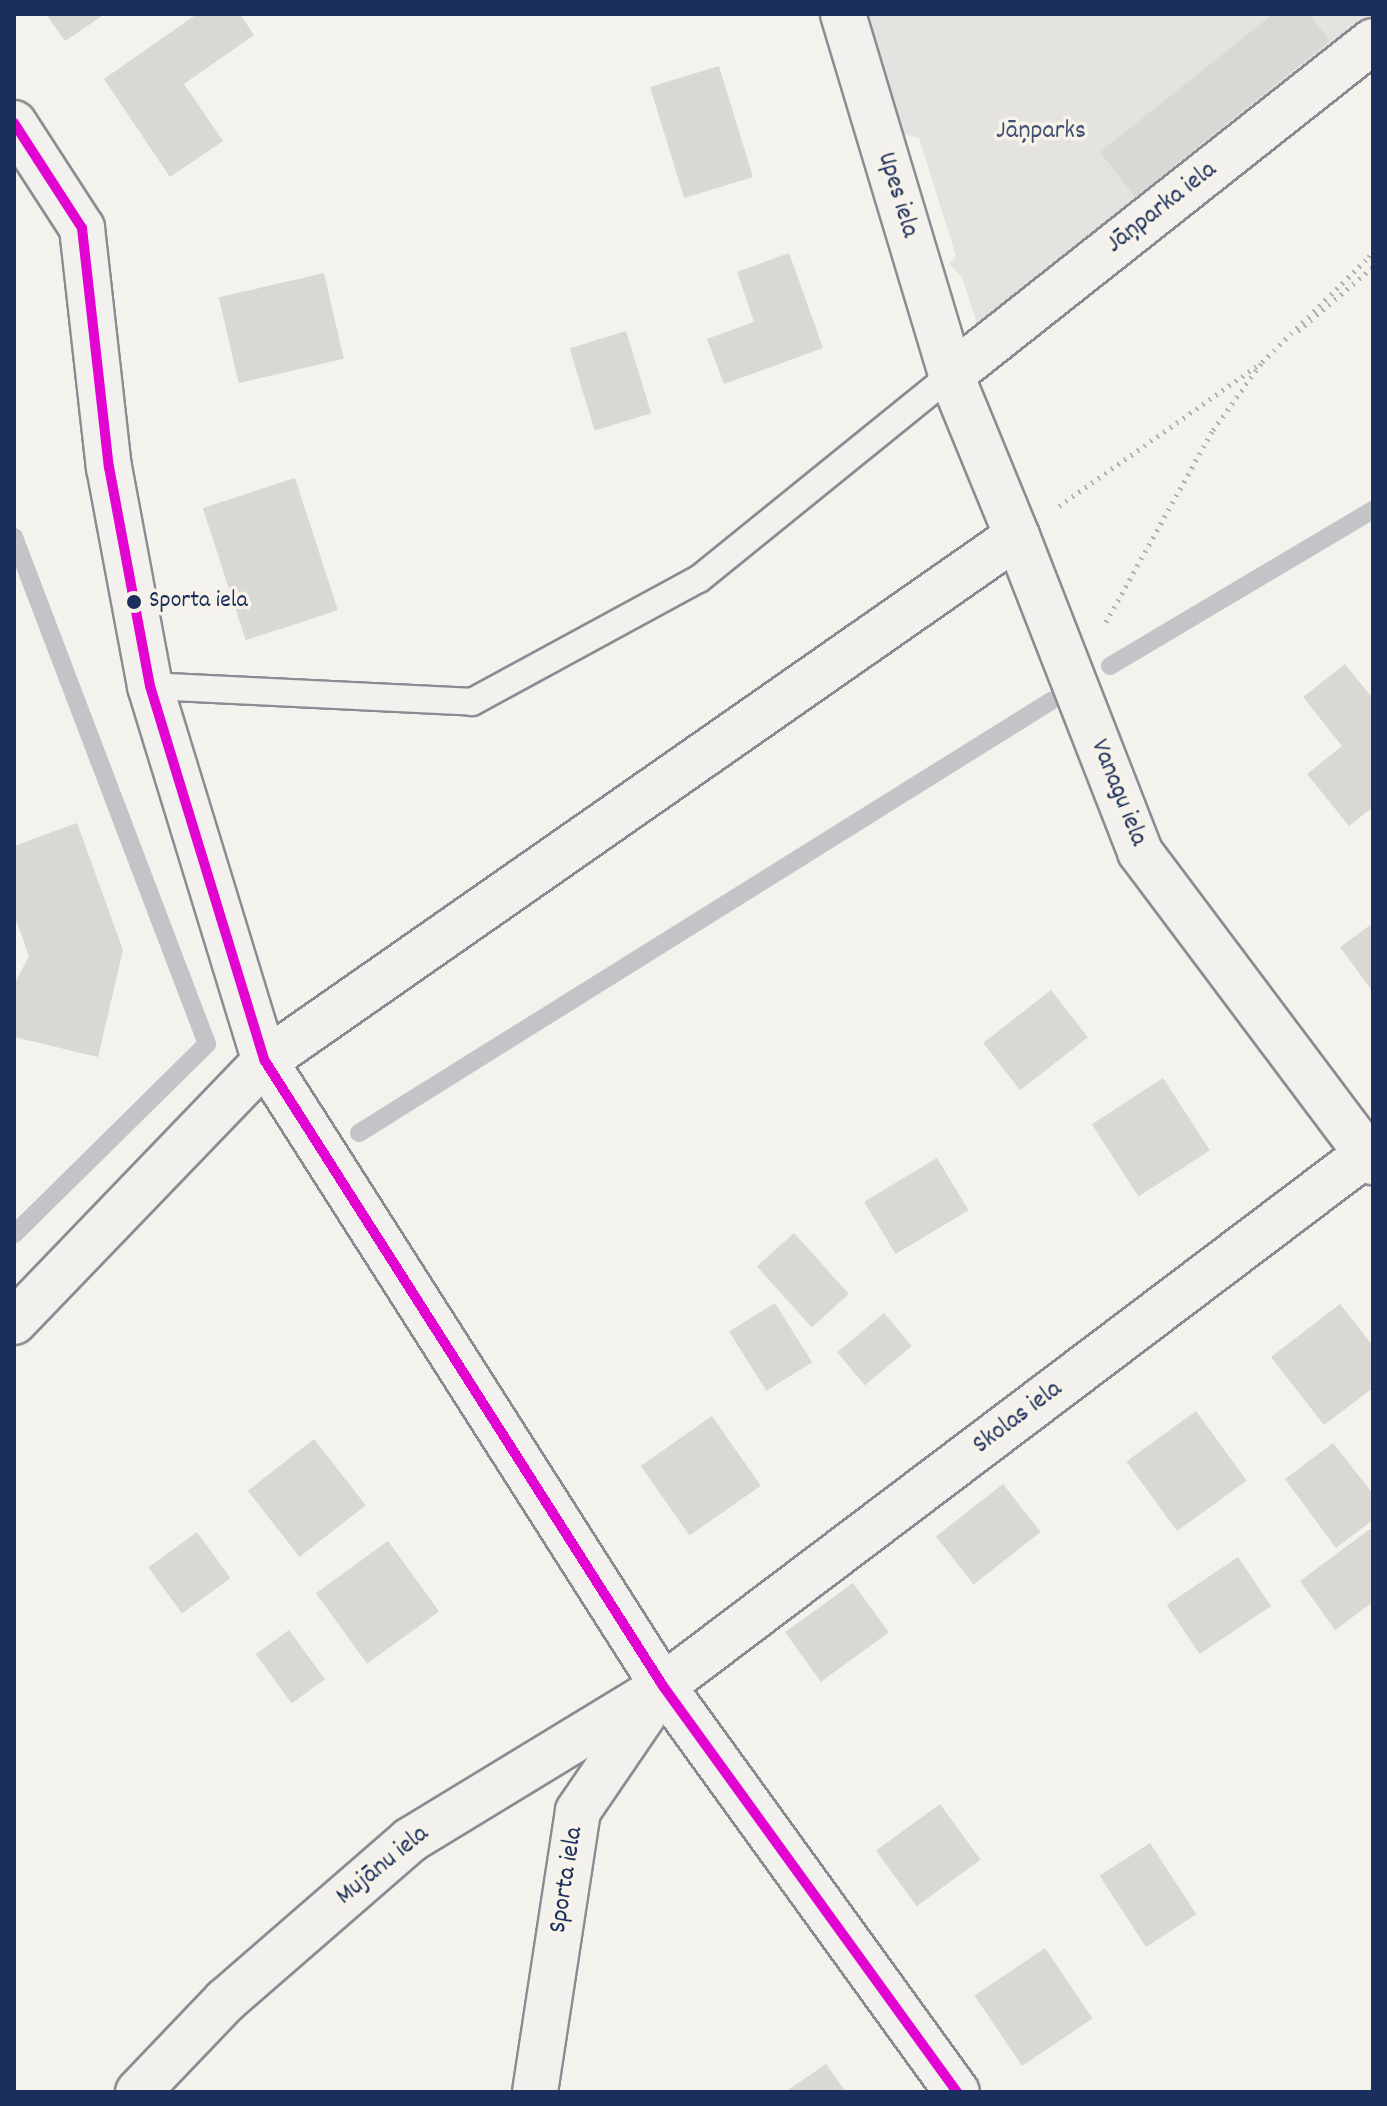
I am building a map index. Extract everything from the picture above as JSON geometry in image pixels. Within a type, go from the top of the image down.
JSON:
[{"type":"street","name":"Upes iela","points":[[843,14],[951,375]]},
{"type":"street","name":"Jāņparka iela","points":[[951,375],[1373,41]]},
{"type":"street","points":[[14,123],[82,228],[109,467],[150,686],[265,1061],[663,1686],[957,2092]]},
{"type":"street","name":"Vanagu iela","points":[[951,375],[1140,852],[1371,1155]]},
{"type":"street","points":[[14,1322],[265,1061],[1017,536]]},
{"type":"street","name":"Skolas iela","points":[[663,1686],[1371,1155]]},
{"type":"street","name":"Mujānu iela","points":[[138,2092],[225,2001],[410,1840],[663,1686]]},
{"type":"street","name":"Sporta iela","points":[[535,2092],[578,1811],[663,1686]]},
{"type":"lane","points":[[150,686],[472,702],[699,579],[951,375]]},
{"type":"path","points":[[1073,682],[1213,430],[1262,362],[1369,257],[1373,249]]},
{"type":"path","points":[[1017,536],[1262,362],[1373,267]]},
{"type":"shaded area","name":"Jāņparks","points":[[864,14],[1373,14],[1373,22],[980,333],[962,277],[949,264],[956,256],[919,138],[902,133]]},
{"type":"building","points":[[46,14],[105,14],[65,41]]},
{"type":"building","points":[[197,14],[240,14],[254,35],[184,84],[223,141],[170,177],[104,79]]},
{"type":"building","points":[[1273,14],[1309,14],[1330,41],[1135,197],[1100,152]]},
{"type":"building","points":[[719,66],[753,177],[684,198],[650,87]]},
{"type":"building","points":[[789,253],[823,348],[724,384],[707,339],[754,322],[737,272]]},
{"type":"building","points":[[324,273],[344,359],[239,383],[219,297]]},
{"type":"building","points":[[626,331],[651,413],[595,430],[570,348]]},
{"type":"building","points":[[295,478],[338,610],[246,640],[203,508]]},
{"type":"building","points":[[1345,664],[1373,699],[1373,807],[1349,826],[1307,774],[1342,746],[1303,697]]},
{"type":"building","points":[[77,823],[123,950],[98,1057],[14,1037],[14,985],[29,956],[14,914],[14,846]]},
{"type":"building","points":[[1373,923],[1373,992],[1340,947]]},
{"type":"building","points":[[1051,990],[1088,1037],[1020,1090],[983,1043]]},
{"type":"building","points":[[1163,1078],[1210,1150],[1139,1196],[1092,1124]]},
{"type":"building","points":[[937,1158],[968,1210],[896,1254],[864,1202]]},
{"type":"building","points":[[794,1233],[849,1294],[812,1327],[757,1266]]},
{"type":"building","points":[[775,1303],[812,1362],[766,1391],[729,1332]]},
{"type":"building","points":[[1340,1304],[1373,1346],[1373,1388],[1324,1425],[1271,1357]]},
{"type":"building","points":[[884,1313],[912,1346],[865,1385],[837,1352]]},
{"type":"building","points":[[1196,1411],[1247,1481],[1177,1531],[1126,1462]]},
{"type":"building","points":[[712,1416],[761,1486],[689,1536],[641,1466]]},
{"type":"building","points":[[314,1439],[366,1505],[300,1557],[248,1491]]},
{"type":"building","points":[[1333,1443],[1373,1494],[1373,1520],[1336,1548],[1285,1479]]},
{"type":"building","points":[[1003,1484],[1041,1532],[974,1584],[936,1536]]},
{"type":"building","points":[[1370,1529],[1373,1533],[1373,1602],[1335,1630],[1300,1581]]},
{"type":"building","points":[[197,1532],[231,1578],[182,1613],[148,1567]]},
{"type":"building","points":[[388,1541],[439,1611],[367,1664],[316,1593]]},
{"type":"building","points":[[1238,1557],[1271,1606],[1200,1654],[1167,1605]]},
{"type":"building","points":[[853,1583],[889,1632],[821,1682],[785,1632]]},
{"type":"building","points":[[289,1630],[325,1679],[292,1703],[256,1654]]},
{"type":"building","points":[[940,1804],[981,1860],[917,1906],[876,1850]]},
{"type":"building","points":[[1150,1843],[1196,1914],[1146,1947],[1100,1876]]},
{"type":"building","points":[[1045,1948],[1093,2018],[1022,2066],[975,1996]]},
{"type":"building","points":[[826,2064],[846,2092],[785,2092]]},
{"type":"waterway","points":[[1110,666],[1373,510]]},
{"type":"waterway","points":[[14,537],[207,1044],[14,1234]]},
{"type":"waterway","points":[[359,1133],[1051,701]]},
{"type":"transit line","points":[[14,123],[82,228],[109,467],[150,686],[265,1061],[663,1686],[957,2092]]},
{"type":"place","name":"Sporta iela","points":[[134,602]]}]
